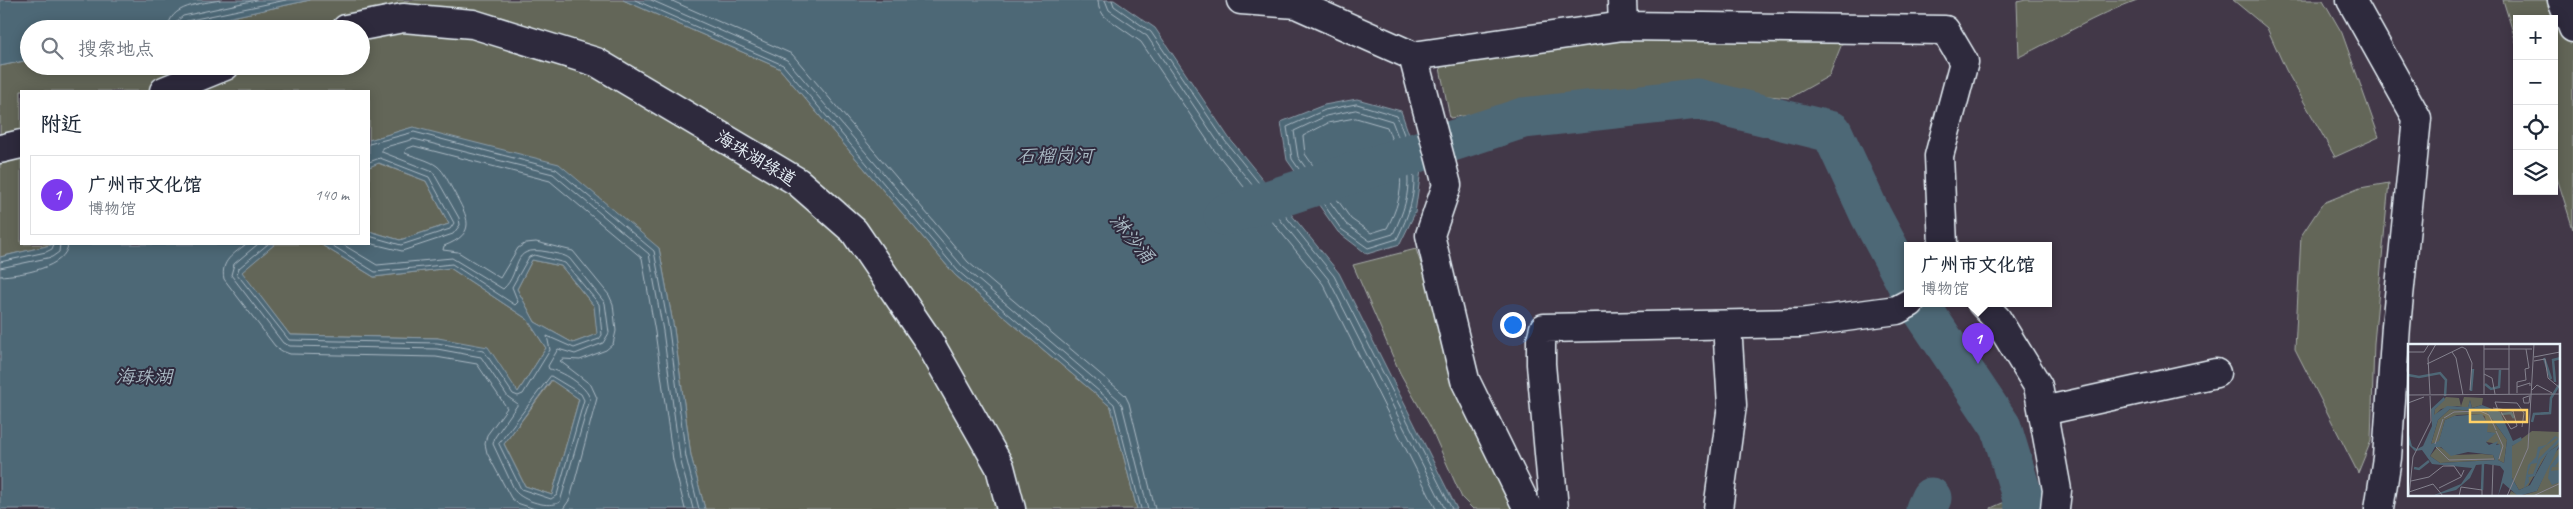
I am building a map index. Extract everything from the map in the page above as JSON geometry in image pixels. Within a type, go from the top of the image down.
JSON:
[{"type":"main road","points":[[1243,0],[1296,4],[1413,56],[1623,13],[1945,30],[1964,62],[1939,156],[1943,242]]},
{"type":"main road","points":[[2351,0],[2417,118],[2396,326],[2387,458],[2379,509]]},
{"type":"main road","points":[[2562,0],[2573,28]]},
{"type":"main road","name":"海珠湖绿道","points":[[370,24],[403,18],[473,24],[596,62],[798,182],[854,231],[928,340],[1000,467],[1011,509]]},
{"type":"main road","points":[[1413,56],[1447,186],[1430,235],[1466,380],[1528,509]]},
{"type":"main road","points":[[166,90],[203,75]]},
{"type":"main road","points":[[0,149],[20,144]]},
{"type":"main road","points":[[1554,509],[1541,364],[1541,340],[1544,328],[1800,323],[1903,307]]},
{"type":"main road","points":[[1986,307],[1997,319],[2038,386],[2057,490],[2055,509]]},
{"type":"main road","points":[[1718,509],[1732,405],[1727,325]]},
{"type":"main road","points":[[2043,411],[2216,373]]},
{"type":"green space","points":[[310,0],[623,0],[779,68],[955,275],[1111,407],[1137,509],[705,509],[691,456],[674,329],[659,248],[414,127],[370,140],[370,90],[20,90],[20,245],[51,245],[0,257],[0,66],[20,62],[20,75],[370,75],[370,20],[218,20]]},
{"type":"green space","points":[[2026,0],[2137,0],[2092,20],[2019,57],[2017,2]]},
{"type":"green space","points":[[2233,0],[2323,0],[2342,33],[2379,137],[2335,157],[2286,70],[2267,28]]},
{"type":"green space","points":[[2503,0],[2573,0],[2573,229],[2558,181],[2558,15],[2513,15],[2513,32]]},
{"type":"green space","points":[[1614,36],[1843,41],[1829,76],[1790,98],[1734,93],[1647,93],[1526,106],[1450,118],[1439,63]]},
{"type":"green space","points":[[378,163],[426,181],[449,224],[400,240],[370,231],[370,167]]},
{"type":"green space","points":[[2389,183],[2374,343],[2371,441],[2358,473],[2295,349],[2301,236],[2323,203],[2360,188]]},
{"type":"green space","points":[[274,245],[322,245],[374,277],[450,268],[527,319],[546,348],[518,392],[438,338],[290,335],[241,272]]},
{"type":"green space","points":[[1416,249],[1430,291],[1521,509],[1473,509],[1462,498],[1430,426],[1400,373],[1353,265]]},
{"type":"green space","points":[[532,260],[561,266],[594,306],[598,334],[573,343],[535,322],[517,289]]},
{"type":"green space","points":[[552,380],[579,399],[552,495],[525,486],[504,444]]},
{"type":"green space","points":[[2039,487],[2040,509],[1991,509],[1991,508]]},
{"type":"water","points":[[0,0],[310,0],[218,20],[20,20],[20,62],[0,66]]},
{"type":"water","name":"石榴岗河","points":[[623,0],[1114,0],[1155,28],[1229,138],[1339,273],[1457,509],[1137,509],[1111,407],[955,275],[779,68]]},
{"type":"water","points":[[1357,99],[1401,111],[1421,170],[1415,213],[1400,244],[1367,254],[1338,232],[1287,160],[1281,122],[1324,105]]},
{"type":"water","name":"海珠湖","points":[[413,127],[559,164],[659,248],[674,329],[691,456],[705,509],[0,509],[0,257],[51,245],[274,245],[242,272],[290,335],[438,338],[488,347],[518,392],[546,348],[527,319],[450,268],[374,277],[322,245],[370,245],[370,231],[400,240],[449,224],[426,181],[379,163],[370,167],[370,140]],"holes":[[[532,260],[561,266],[594,306],[597,334],[573,343],[535,322],[517,289]],[[551,380],[579,399],[552,495],[525,486],[504,444]]]},
{"type":"waterway","points":[[1224,215],[1523,118],[1697,99],[1832,132],[1871,216],[1904,278]]},
{"type":"waterway","points":[[1921,307],[2001,427],[2026,509]]},
{"type":"waterway","points":[[1926,509],[1931,498]]},
{"type":"place","name":"广州市文化馆","points":[[1978,364]]},
{"type":"water label","name":"淋沙涌","points":[[1133,238]]}]
